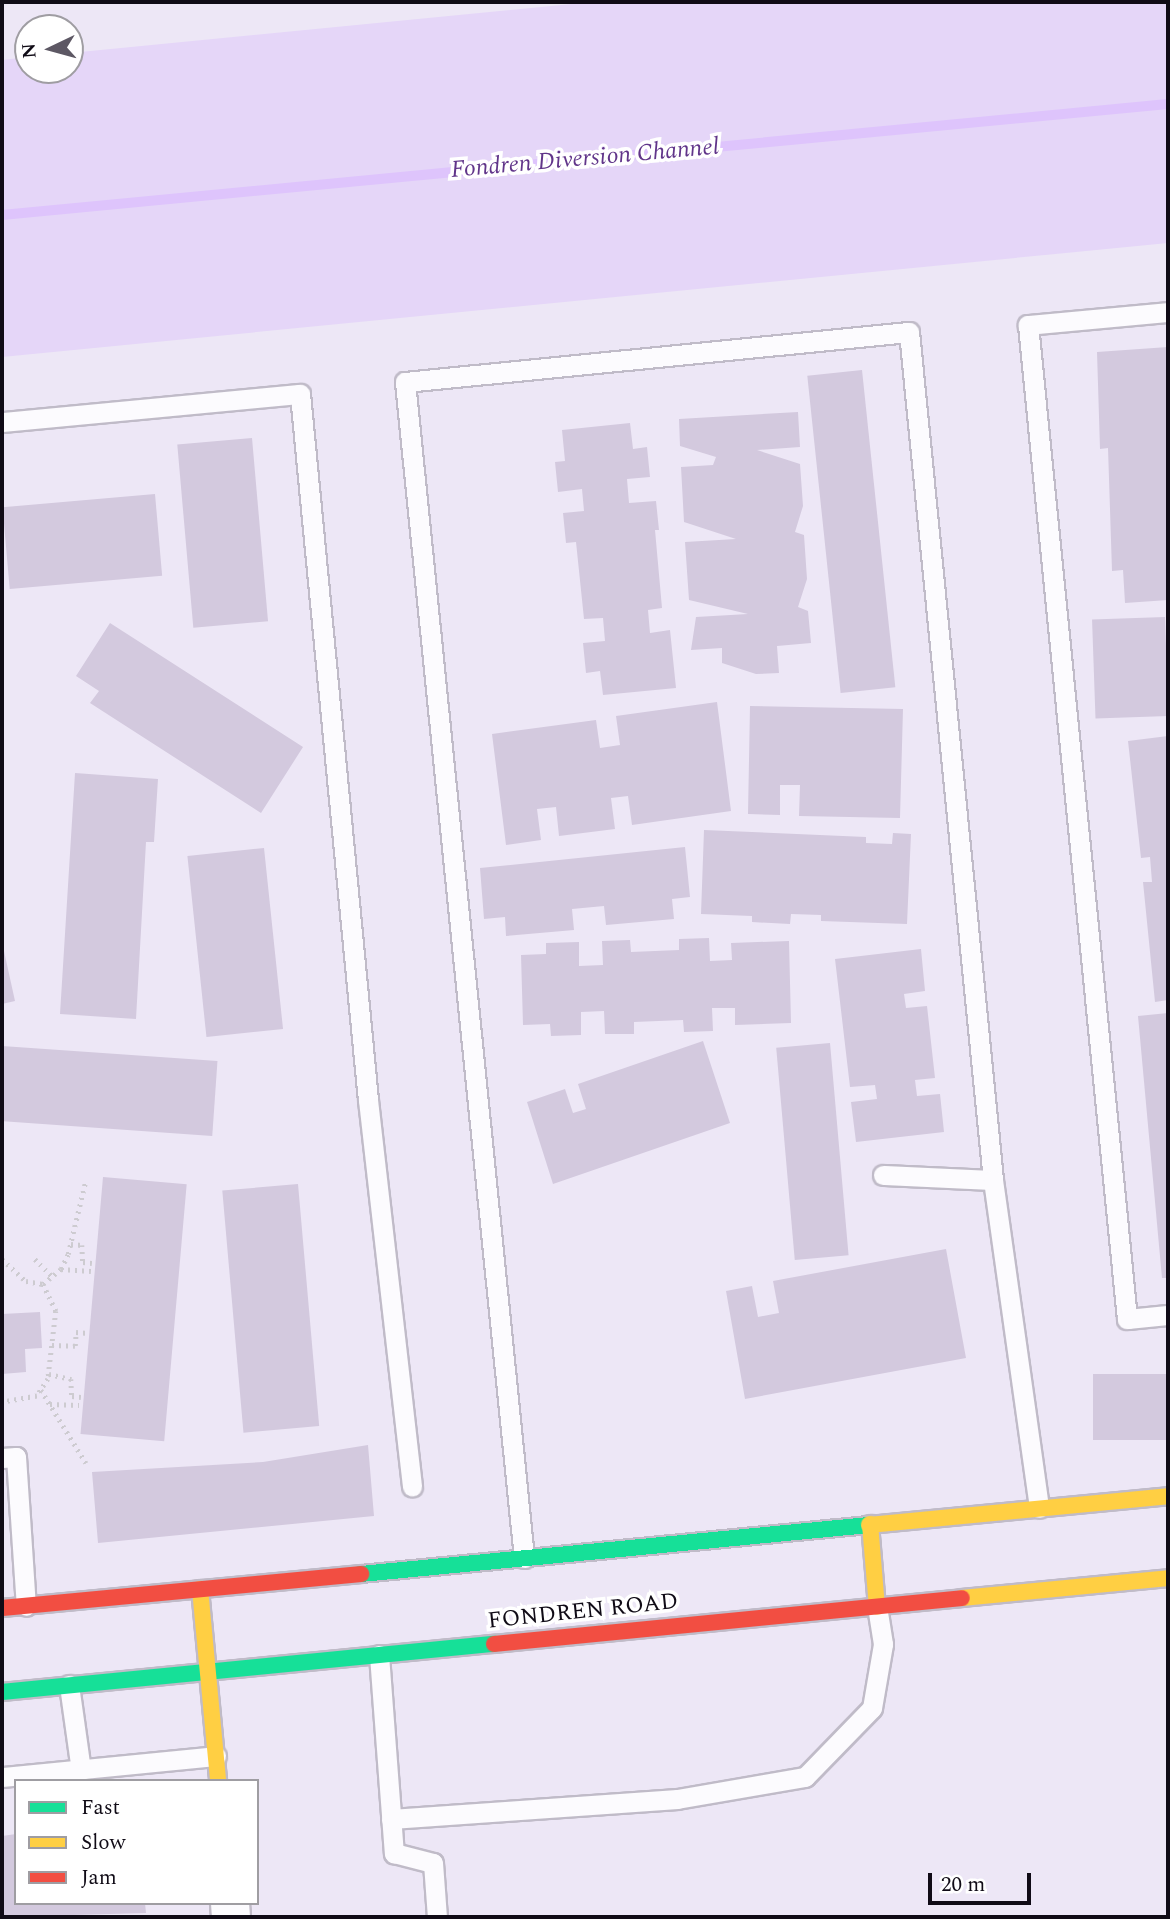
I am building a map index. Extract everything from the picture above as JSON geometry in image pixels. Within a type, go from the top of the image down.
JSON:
[{"type":"main road","points":[[2,1608],[1168,1496]]},
{"type":"main road","points":[[870,1524],[877,1607]]},
{"type":"main road","name":"FONDREN ROAD","points":[[2,1692],[1168,1578]]},
{"type":"main road","points":[[200,1589],[218,1779]]},
{"type":"lane","points":[[1168,312],[1028,326],[1127,1319],[1168,1315]]},
{"type":"lane","points":[[524,1558],[405,382],[909,332],[993,1180],[1039,1508]]},
{"type":"lane","points":[[2,422],[300,394],[368,1100],[412,1487]]},
{"type":"lane","points":[[883,1175],[993,1180]]},
{"type":"lane","points":[[2,1458],[16,1457],[26,1606]]},
{"type":"lane","points":[[391,1819],[677,1799],[805,1777],[872,1708],[883,1644],[877,1607]]},
{"type":"lane","points":[[379,1655],[394,1853],[433,1863],[438,1917]]},
{"type":"lane","points":[[69,1685],[81,1770]]},
{"type":"lane","points":[[2,1777],[216,1756]]},
{"type":"path","points":[[43,1284],[61,1269],[71,1244],[85,1183]]},
{"type":"path","points":[[71,1244],[82,1245],[83,1262],[92,1263]]},
{"type":"path","points":[[2,1259],[26,1281],[43,1284]]},
{"type":"path","points":[[36,1259],[52,1276]]},
{"type":"path","points":[[61,1269],[91,1271]]},
{"type":"path","points":[[2,1402],[37,1396],[49,1374],[56,1311],[43,1284]]},
{"type":"path","points":[[52,1345],[75,1346],[76,1332],[88,1333]]},
{"type":"path","points":[[49,1374],[71,1379],[72,1396],[81,1397]]},
{"type":"path","points":[[41,1390],[86,1463]]},
{"type":"path","points":[[49,1404],[79,1405]]},
{"type":"shaded area","points":[[592,2],[1168,2],[1168,243],[2,357],[2,60],[14,59],[14,84],[84,84],[84,52]]},
{"type":"building","points":[[1168,347],[1168,600],[1125,603],[1123,570],[1112,571],[1108,448],[1100,449],[1097,352]]},
{"type":"building","points":[[862,370],[895,687],[841,693],[807,376]]},
{"type":"building","points":[[798,412],[800,447],[757,450],[800,464],[803,506],[795,532],[804,535],[807,579],[798,607],[808,611],[811,643],[777,646],[779,673],[756,674],[722,663],[722,648],[691,650],[696,617],[748,614],[689,600],[685,542],[736,539],[684,522],[681,467],[713,465],[716,457],[680,446],[679,419]]},
{"type":"building","points":[[630,423],[633,449],[647,447],[650,477],[627,479],[629,503],[656,501],[659,530],[655,530],[662,608],[648,610],[650,633],[670,630],[676,688],[603,695],[600,671],[586,673],[583,643],[605,641],[603,618],[584,619],[576,542],[566,543],[563,513],[584,511],[582,489],[558,492],[555,462],[565,461],[562,430]]},
{"type":"building","points":[[252,438],[268,621],[193,628],[177,445]]},
{"type":"building","points":[[155,494],[162,576],[10,589],[3,507]]},
{"type":"building","points":[[1165,617],[1168,716],[1095,718],[1092,620]]},
{"type":"building","points":[[110,623],[303,747],[261,813],[90,703],[99,691],[76,676]]},
{"type":"building","points":[[717,702],[731,811],[632,825],[628,796],[611,798],[615,829],[559,836],[556,807],[537,809],[541,840],[506,845],[492,734],[596,720],[600,748],[620,745],[616,716]]},
{"type":"building","points":[[750,706],[903,709],[900,818],[799,816],[800,785],[780,785],[780,815],[748,814]]},
{"type":"building","points":[[1168,736],[1168,1000],[1155,1002],[1143,882],[1152,882],[1150,857],[1141,858],[1128,741]]},
{"type":"building","points":[[75,773],[158,779],[154,842],[146,842],[136,1019],[60,1014]]},
{"type":"building","points":[[704,830],[866,837],[866,843],[892,844],[893,833],[911,834],[907,924],[821,921],[821,915],[791,914],[790,924],[752,922],[752,916],[701,914]]},
{"type":"building","points":[[685,847],[690,897],[672,899],[674,919],[606,925],[604,906],[572,909],[574,930],[506,936],[505,917],[484,919],[480,868]]},
{"type":"building","points":[[264,848],[283,1029],[206,1037],[187,856]]},
{"type":"building","points":[[709,938],[710,961],[732,960],[731,943],[789,941],[791,1023],[735,1025],[735,1008],[712,1008],[713,1031],[684,1032],[683,1020],[634,1022],[634,1034],[605,1034],[604,1011],[581,1012],[581,1035],[551,1036],[550,1024],[523,1025],[521,955],[546,954],[546,943],[579,942],[579,966],[603,965],[602,941],[630,940],[631,952],[679,950],[679,939]]},
{"type":"building","points":[[2,942],[15,1001],[2,1004]]},
{"type":"building","points":[[921,949],[925,991],[904,994],[906,1008],[927,1006],[935,1078],[915,1080],[917,1096],[940,1094],[944,1132],[856,1142],[851,1102],[877,1099],[875,1085],[850,1087],[835,959]]},
{"type":"building","points":[[1168,1013],[1168,1278],[1162,1278],[1138,1016]]},
{"type":"building","points":[[703,1041],[730,1123],[553,1184],[527,1102],[565,1089],[573,1113],[586,1109],[578,1084]]},
{"type":"building","points":[[830,1043],[849,1255],[795,1260],[776,1048]]},
{"type":"building","points":[[2,1046],[217,1061],[212,1136],[2,1121]]},
{"type":"building","points":[[103,1177],[187,1184],[164,1441],[81,1434]]},
{"type":"building","points":[[298,1184],[319,1426],[243,1433],[222,1191]]},
{"type":"building","points":[[946,1249],[966,1358],[745,1399],[726,1291],[752,1286],[758,1317],[779,1313],[773,1281]]},
{"type":"building","points":[[40,1312],[42,1348],[25,1349],[26,1372],[2,1374],[2,1314]]},
{"type":"building","points":[[1093,1374],[1168,1374],[1168,1440],[1093,1440]]},
{"type":"building","points":[[368,1445],[374,1516],[98,1543],[92,1472],[263,1462]]},
{"type":"building","points":[[14,1834],[14,1905],[145,1905],[146,1913],[2,1917],[2,1836]]},
{"type":"waterway","name":"Fondren Diversion Channel","points":[[2,215],[1168,104]]},
{"type":"traffic: fast","points":[[361,1574],[869,1525]]},
{"type":"traffic: fast","points":[[2,1692],[494,1644]]},
{"type":"traffic: slow","points":[[869,1525],[1168,1496]]},
{"type":"traffic: slow","points":[[870,1524],[877,1607]]},
{"type":"traffic: slow","points":[[962,1598],[1168,1578]]},
{"type":"traffic: slow","points":[[200,1589],[218,1779]]},
{"type":"traffic: jam","points":[[2,1608],[361,1574]]},
{"type":"traffic: jam","points":[[494,1644],[962,1598]]}]
